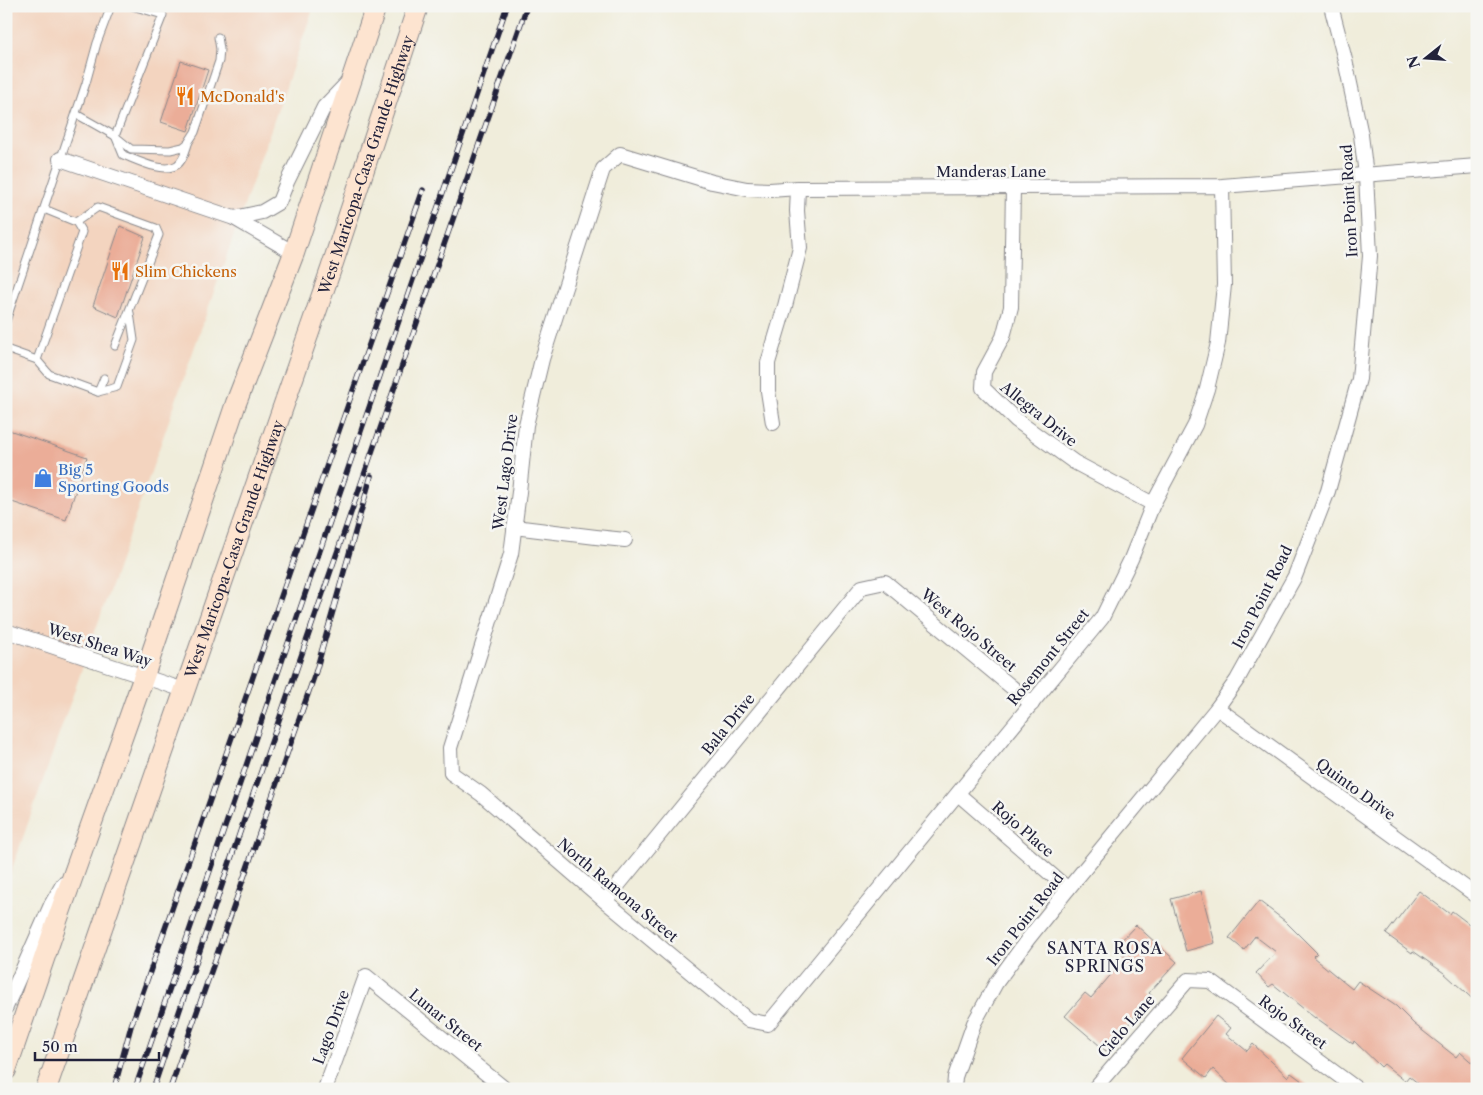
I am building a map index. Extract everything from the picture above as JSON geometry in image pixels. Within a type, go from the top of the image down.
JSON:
[{"type":"main road","points":[[6,1070],[144,676],[236,403],[294,253],[376,6]]},
{"type":"main road","name":"West Maricopa-Casa Grande Highway","points":[[46,1089],[331,269],[418,6]]},
{"type":"street","name":"Iron Point Road","points":[[954,1089],[955,1077],[974,1023],[996,983],[1028,939],[1217,708],[1237,680],[1295,576],[1328,491],[1359,379],[1370,256],[1366,175],[1361,135],[1332,6]]},
{"type":"street","points":[[234,218],[262,212],[278,202],[324,107],[352,78]]},
{"type":"street","name":"Manderas Lane","points":[[620,154],[712,182],[747,189],[770,190],[798,188],[1222,186],[1477,166]]},
{"type":"street","name":"West Lago Drive","points":[[451,773],[450,748],[511,554],[526,424],[542,359],[602,169],[620,154]]},
{"type":"street","points":[[60,159],[234,218],[294,253]]},
{"type":"street","name":"Rosemont Street","points":[[768,1024],[1102,618],[1131,559],[1154,504],[1195,425],[1207,389],[1218,343],[1224,285],[1222,186]]},
{"type":"street","name":"Allegra Drive","points":[[1013,187],[1011,306],[1003,337],[984,372],[983,388],[1016,420],[1074,462],[1154,504]]},
{"type":"street","points":[[773,423],[768,391],[768,363],[800,248],[797,211],[798,188]]},
{"type":"street","points":[[514,527],[625,540]]},
{"type":"street","name":"West Rojo Street","points":[[885,582],[1032,704]]},
{"type":"street","name":"Bala Drive","points":[[604,901],[862,586],[885,582]]},
{"type":"street","name":"West Shea Way","points":[[6,631],[184,690]]},
{"type":"street","name":"Quinto Drive","points":[[1217,708],[1477,896]]},
{"type":"street","name":"North Ramona Street","points":[[451,773],[481,794],[604,901],[748,1020],[768,1024]]},
{"type":"street","name":"Rojo Place","points":[[958,794],[1068,889]]},
{"type":"street","points":[[6,1007],[50,905],[79,858]]},
{"type":"street","name":"Lago Drive","points":[[325,1089],[366,976]]},
{"type":"street","name":"Lunar Street","points":[[366,976],[505,1089]]},
{"type":"street","name":"Cielo Lane","points":[[1094,1089],[1188,980],[1210,981]]},
{"type":"street","name":"Rojo Street","points":[[1210,981],[1357,1089]]},
{"type":"lane","points":[[6,321],[76,114],[97,43],[111,6]]},
{"type":"lane","points":[[132,6],[163,15],[115,136],[124,154],[154,167],[168,168],[177,165],[183,159],[195,132],[219,61],[220,49],[218,38]]},
{"type":"lane","points":[[76,114],[115,136],[131,149],[170,150],[182,147],[189,142]]},
{"type":"lane","points":[[76,222],[98,207],[156,228],[159,235],[116,346]]},
{"type":"lane","points":[[37,360],[82,232],[76,222],[44,209]]},
{"type":"lane","points":[[6,349],[37,360],[49,374],[98,392],[117,388],[134,340],[130,312]]},
{"type":"lane","points":[[98,392],[104,378]]},
{"type":"shaded area","points":[[6,6],[314,6],[6,886]]},
{"type":"building","name":"McDonald's","points":[[181,61],[208,70],[188,131],[161,122]]},
{"type":"building","points":[[120,226],[145,237],[118,317],[93,306]]},
{"type":"building","name":"Big 5 Sporting Goods","points":[[6,429],[87,457],[66,520],[6,500]]},
{"type":"building","points":[[1201,891],[1215,943],[1186,951],[1171,899]]},
{"type":"building","points":[[1419,891],[1450,914],[1452,911],[1477,930],[1477,1003],[1444,973],[1386,934]]},
{"type":"building","points":[[1259,901],[1285,921],[1317,953],[1313,957],[1352,989],[1358,981],[1396,1006],[1414,1024],[1456,1057],[1460,1052],[1477,1067],[1477,1089],[1425,1089],[1409,1076],[1405,1081],[1384,1064],[1381,1067],[1354,1041],[1353,1044],[1315,1018],[1273,984],[1269,987],[1256,973],[1276,952],[1255,936],[1244,950],[1229,938]]},
{"type":"building","points":[[1136,925],[1177,962],[1149,993],[1152,996],[1106,1051],[1065,1016],[1085,993],[1091,998],[1126,957],[1115,947]]},
{"type":"building","points":[[1216,1016],[1231,1028],[1226,1034],[1247,1051],[1253,1044],[1288,1077],[1291,1073],[1313,1089],[1234,1089],[1213,1069],[1206,1078],[1182,1058]]},
{"type":"railway","points":[[135,1089],[507,6]]},
{"type":"railway","points":[[153,1089],[240,832],[527,6]]},
{"type":"railway","points":[[114,1089],[131,1026],[423,190]]},
{"type":"railway","points":[[170,1089],[316,671],[371,476]]},
{"type":"place","name":"McDonald's","points":[[185,96]]},
{"type":"place","name":"Slim Chickens","points":[[120,271]]},
{"type":"place","name":"Big 5 Sporting Goods","points":[[43,478]]},
{"type":"district","name":"SANTA ROSA SPRINGS","points":[[1105,957]]}]
